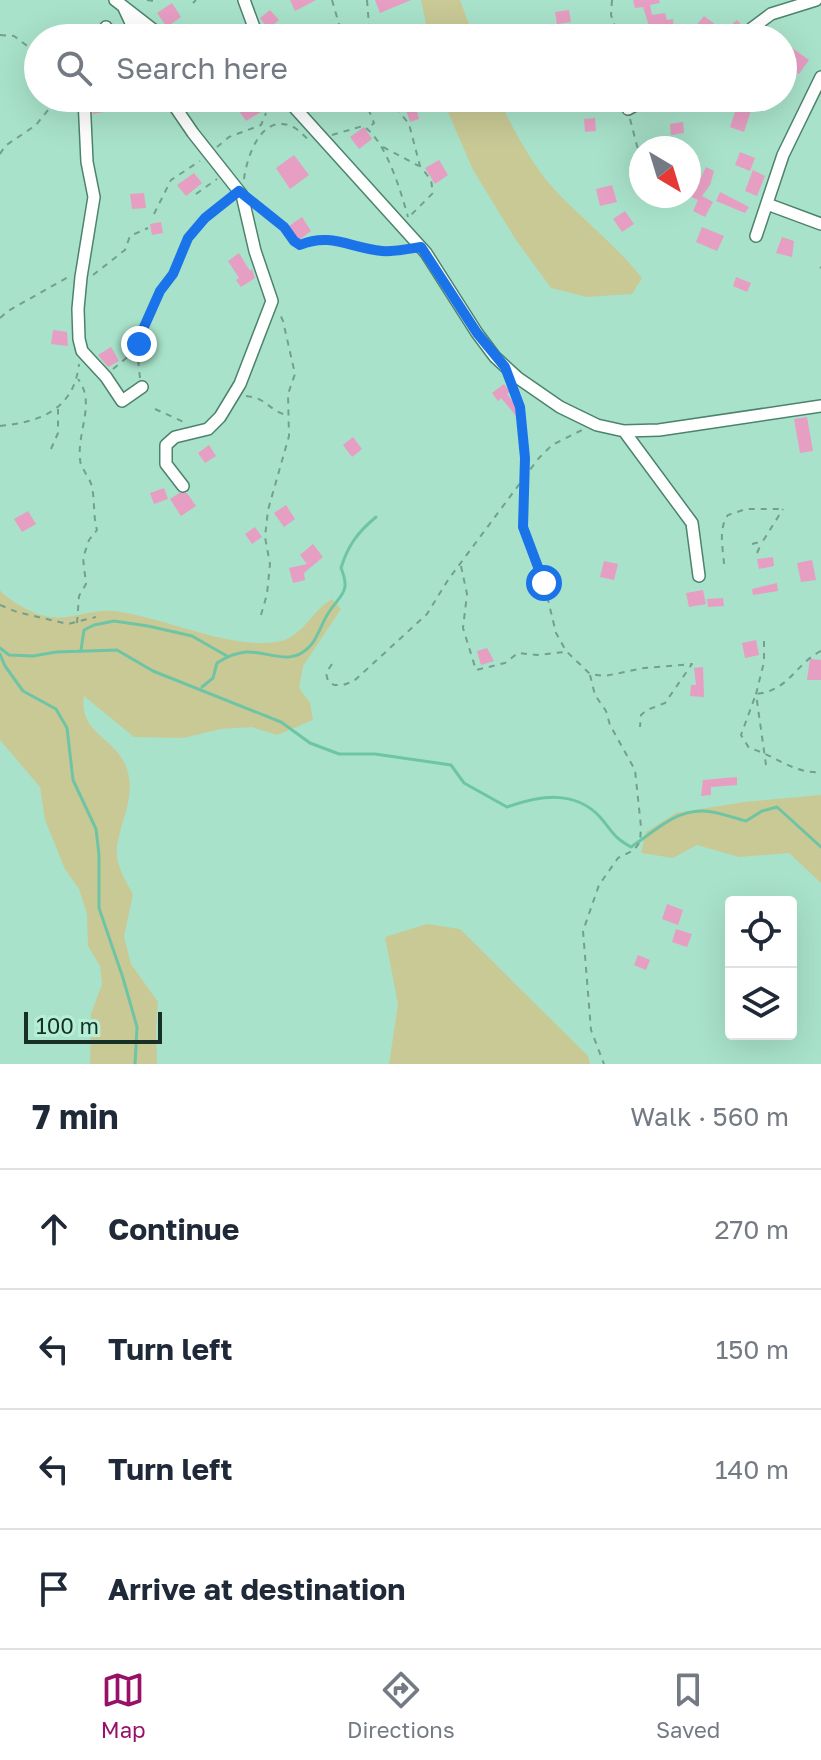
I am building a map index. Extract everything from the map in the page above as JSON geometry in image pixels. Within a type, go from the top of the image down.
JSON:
[{"type":"street","points":[[244,0],[253,24]]},
{"type":"street","points":[[758,24],[771,14],[816,0]]},
{"type":"street","points":[[120,4],[131,24]]},
{"type":"street","points":[[120,4],[146,24]]},
{"type":"street","points":[[756,236],[783,155],[821,77]]},
{"type":"street","points":[[85,112],[87,162],[94,197],[78,309],[82,351],[106,377],[122,401],[142,387]]},
{"type":"street","points":[[179,112],[241,193],[255,251],[272,301],[271,310],[234,395],[220,417],[208,429],[175,437],[166,445],[166,464],[183,486]]},
{"type":"street","points":[[299,112],[405,221],[477,333],[505,367],[560,407],[597,425],[624,431],[659,430],[821,406]]},
{"type":"street","points":[[767,204],[821,224]]},
{"type":"street","points":[[624,431],[692,523],[699,576]]},
{"type":"path","points":[[147,0],[159,2]]},
{"type":"path","points":[[332,0],[339,24]]},
{"type":"path","points":[[367,0],[369,24]]},
{"type":"path","points":[[612,0],[614,24]]},
{"type":"path","points":[[0,35],[14,36],[24,44]]},
{"type":"path","points":[[0,154],[5,146],[36,125],[46,112]]},
{"type":"path","points":[[368,128],[374,123],[370,112]]},
{"type":"path","points":[[399,112],[409,124],[420,166],[431,180],[433,193],[405,221]]},
{"type":"path","points":[[629,112],[635,136]]},
{"type":"path","points":[[142,387],[137,350],[160,291],[173,274],[188,238],[205,218],[241,193],[251,148],[265,130],[284,125],[295,128],[315,144],[323,138],[363,126],[368,128],[399,180],[405,221]]},
{"type":"path","points":[[381,146],[420,166]]},
{"type":"path","points":[[196,194],[225,174]]},
{"type":"path","points":[[241,193],[284,227],[300,245],[322,237],[349,246],[385,252],[421,247]]},
{"type":"path","points":[[0,318],[58,281],[81,274],[90,277],[125,250],[130,236],[148,228]]},
{"type":"path","points":[[261,615],[270,564],[265,537],[268,510],[289,436],[288,394],[294,381],[294,366],[283,321],[272,301]]},
{"type":"path","points":[[106,377],[117,364],[137,350]]},
{"type":"path","points":[[0,426],[12,425],[58,408],[71,396],[78,379],[82,351]]},
{"type":"path","points":[[505,367],[520,407],[525,458],[523,527],[544,583],[559,640],[590,674],[595,695],[635,770],[640,842],[634,850],[618,858],[599,885],[583,931],[591,1030],[604,1064]]},
{"type":"path","points":[[77,623],[79,596],[86,584],[83,558],[89,540],[97,530],[92,486],[79,461],[86,402],[84,387],[78,379]]},
{"type":"path","points":[[234,395],[261,397],[277,412],[287,416]]},
{"type":"path","points":[[51,449],[58,433],[58,408]]},
{"type":"path","points":[[155,409],[202,429]]},
{"type":"path","points":[[332,664],[326,673],[328,681],[343,685],[354,681],[427,614],[552,445],[597,425]]},
{"type":"path","points":[[724,564],[722,524],[734,511],[784,509],[757,553]]},
{"type":"path","points":[[752,544],[763,541]]},
{"type":"path","points":[[461,566],[467,594],[463,628],[476,670],[505,663],[518,653],[537,655],[566,651]]},
{"type":"path","points":[[0,605],[68,624],[96,617]]},
{"type":"path","points":[[764,641],[764,662],[741,735],[749,748],[765,752],[801,771],[821,772]]},
{"type":"path","points":[[756,694],[786,684],[809,657],[821,651]]},
{"type":"path","points":[[590,674],[605,676],[644,668],[692,664],[665,703],[641,715],[640,727]]},
{"type":"path","points":[[756,694],[766,765]]},
{"type":"green space","points":[[421,0],[460,0],[469,24],[426,24]]},
{"type":"green space","points":[[448,112],[506,112],[523,146],[546,180],[642,278],[632,294],[587,297],[551,288],[516,240],[473,170]]},
{"type":"green space","points":[[0,590],[24,608],[50,617],[114,611],[217,637],[257,643],[276,642],[293,636],[332,599],[341,609],[303,666],[299,688],[310,703],[313,720],[277,735],[252,727],[221,729],[183,738],[134,737],[84,696],[87,720],[124,761],[130,783],[117,853],[121,872],[133,894],[124,937],[131,964],[158,1002],[157,1064],[90,1064],[91,1014],[102,984],[100,966],[88,946],[87,914],[79,889],[65,869],[45,820],[40,787],[0,740]]},
{"type":"green space","points":[[821,795],[821,883],[789,853],[739,857],[697,845],[673,858],[641,853],[646,832],[676,813],[744,802]]},
{"type":"green space","points":[[427,924],[460,929],[588,1056],[590,1064],[389,1064],[398,1004],[385,937]]},
{"type":"building","points":[[290,0],[316,0],[295,11]]},
{"type":"building","points":[[375,0],[411,0],[380,13]]},
{"type":"building","points":[[633,0],[659,0],[660,3],[650,5],[652,15],[665,13],[667,20],[673,19],[674,24],[648,24],[643,7],[635,8]]},
{"type":"building","points":[[172,3],[181,17],[171,24],[165,24],[157,13]]},
{"type":"building","points":[[270,10],[279,20],[274,24],[264,24],[260,18]]},
{"type":"building","points":[[569,10],[571,22],[557,24],[555,12]]},
{"type":"building","points":[[704,16],[715,24],[697,24]]},
{"type":"building","points":[[797,52],[809,60],[797,73]]},
{"type":"building","points":[[240,112],[261,112],[246,121]]},
{"type":"building","points":[[407,112],[417,112],[419,119],[410,122]]},
{"type":"building","points":[[735,112],[750,112],[744,132],[730,127]]},
{"type":"building","points":[[595,118],[596,131],[585,132],[584,119]]},
{"type":"building","points":[[683,122],[684,133],[671,135],[670,124]]},
{"type":"building","points":[[364,127],[372,139],[359,149],[350,137]]},
{"type":"building","points":[[740,152],[755,158],[750,171],[735,165]]},
{"type":"building","points":[[294,155],[309,175],[290,189],[276,168]]},
{"type":"building","points":[[439,160],[448,175],[435,184],[425,168]]},
{"type":"building","points":[[706,167],[714,171],[710,185],[702,196],[713,202],[705,217],[693,211],[701,208],[701,177]]},
{"type":"building","points":[[753,170],[765,176],[757,196],[745,191]]},
{"type":"building","points":[[194,173],[202,183],[186,196],[177,185]]},
{"type":"building","points":[[612,185],[617,202],[600,206],[596,189]]},
{"type":"building","points":[[720,192],[749,207],[745,213],[716,201]]},
{"type":"building","points":[[144,193],[146,208],[132,209],[130,194]]},
{"type":"building","points":[[625,211],[634,224],[622,232],[613,219]]},
{"type":"building","points":[[302,217],[311,231],[299,240],[289,226]]},
{"type":"building","points":[[161,222],[163,233],[152,235],[150,224]]},
{"type":"building","points":[[702,227],[724,236],[717,251],[696,242]]},
{"type":"building","points":[[782,237],[794,241],[792,257],[776,253]]},
{"type":"building","points":[[239,253],[255,278],[241,287],[228,261]]},
{"type":"building","points":[[736,277],[751,283],[747,292],[733,286]]},
{"type":"building","points":[[53,330],[67,332],[68,346],[51,344]]},
{"type":"building","points":[[111,347],[119,361],[108,367],[98,355]]},
{"type":"building","points":[[504,384],[510,392],[507,394],[523,413],[518,418],[501,398],[498,401],[492,393]]},
{"type":"building","points":[[807,417],[813,451],[800,453],[794,419]]},
{"type":"building","points":[[353,437],[362,449],[352,457],[343,445]]},
{"type":"building","points":[[209,445],[216,456],[205,463],[198,453]]},
{"type":"building","points":[[164,488],[168,499],[154,504],[150,493]]},
{"type":"building","points":[[179,493],[187,493],[196,506],[181,516],[170,499]]},
{"type":"building","points":[[286,505],[295,519],[284,527],[274,513]]},
{"type":"building","points":[[28,511],[36,524],[22,532],[14,519]]},
{"type":"building","points":[[255,527],[262,537],[252,544],[245,534]]},
{"type":"building","points":[[313,544],[323,557],[304,573],[305,580],[293,583],[289,568],[307,564],[300,555]]},
{"type":"building","points":[[773,557],[774,566],[759,569],[757,559]]},
{"type":"building","points":[[812,560],[816,580],[801,582],[797,563]]},
{"type":"building","points":[[604,561],[618,564],[614,580],[600,577]]},
{"type":"building","points":[[777,583],[778,591],[753,595],[752,589]]},
{"type":"building","points":[[703,590],[706,604],[689,607],[686,593]]},
{"type":"building","points":[[723,598],[724,606],[708,607],[707,599]]},
{"type":"building","points":[[756,640],[759,655],[745,658],[742,643]]},
{"type":"building","points":[[487,648],[494,661],[481,665],[477,651]]},
{"type":"building","points":[[810,659],[821,660],[821,680],[807,680]]},
{"type":"building","points":[[703,667],[704,697],[690,696],[691,685],[696,685],[694,668]]},
{"type":"building","points":[[737,777],[737,785],[711,787],[711,795],[701,796],[703,780]]},
{"type":"building","points":[[667,904],[683,910],[678,925],[662,919]]},
{"type":"building","points":[[676,929],[692,934],[687,947],[672,942]]},
{"type":"building","points":[[638,955],[650,960],[646,970],[634,965]]},
{"type":"waterway","points":[[202,687],[213,678],[217,663],[231,656],[246,652],[296,656],[311,645],[345,588],[341,568],[350,546],[376,517]]},
{"type":"waterway","points":[[81,650],[84,630],[114,621],[192,636],[227,656]]},
{"type":"waterway","points":[[0,648],[9,655],[33,656],[117,650],[153,671],[281,722],[310,743],[339,754],[375,754],[451,765],[464,783],[507,807],[556,797],[579,802],[590,808],[617,837],[631,847],[664,823],[683,814],[708,811],[746,821],[762,811],[777,807],[821,847]]},
{"type":"waterway","points":[[0,654],[23,691],[56,709],[67,728],[73,780],[96,829],[99,908],[137,1027],[135,1064]]},
{"type":"route","points":[[139,344],[160,291],[173,274],[188,238],[205,218],[239,191],[284,227],[300,245],[322,237],[349,246],[385,252],[421,247],[477,333],[505,367],[520,407],[525,458],[523,527],[544,583]]}]
